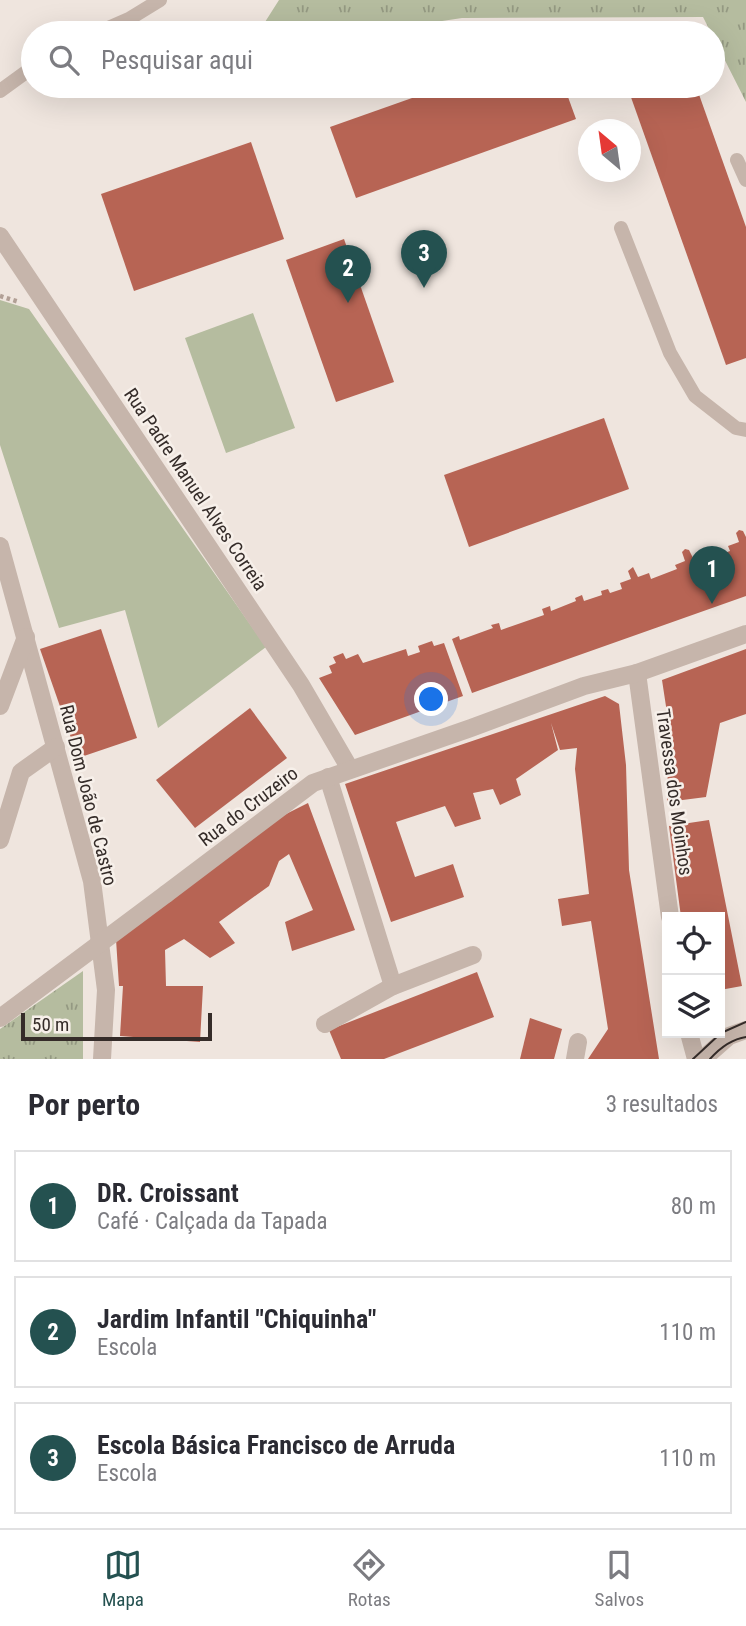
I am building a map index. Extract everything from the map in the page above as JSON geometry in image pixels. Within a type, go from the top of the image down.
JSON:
[{"type":"street","name":"Rua Padre Manuel Alves Correia","points":[[0,236],[301,685],[350,769]]},
{"type":"street","name":"Rua Dom João de Castro","points":[[0,546],[92,881],[106,990],[102,1059]]},
{"type":"street","name":"Rua do Cruzeiro","points":[[0,1018],[299,792],[328,777],[471,729],[584,686],[637,673],[746,634]]},
{"type":"street","points":[[0,706],[26,636]]},
{"type":"street","name":"Travessa dos Moinhos","points":[[637,673],[669,912]]},
{"type":"street","points":[[0,840],[21,772],[56,747]]},
{"type":"street","points":[[328,777],[393,986]]},
{"type":"street","points":[[325,1024],[393,986],[473,954]]},
{"type":"street","points":[[703,1059],[729,1036],[746,1030]]},
{"type":"street","points":[[690,1038],[696,1059]]},
{"type":"lane","points":[[124,21],[160,0]]},
{"type":"lane","points":[[0,91],[21,76]]},
{"type":"lane","points":[[737,159],[746,180]]},
{"type":"lane","points":[[621,228],[670,354],[695,396],[736,428],[746,430]]},
{"type":"green space","points":[[279,0],[746,0],[746,102],[725,60],[725,21],[705,21],[703,17],[266,21]]},
{"type":"green space","points":[[0,300],[29,309],[266,647],[158,728],[125,610],[59,628],[0,445]]},
{"type":"green space","points":[[253,313],[295,428],[226,453],[185,338]]},
{"type":"green space","points":[[83,971],[83,1059],[0,1059],[0,1029]]},
{"type":"building","points":[[412,98],[568,98],[576,119],[356,198],[330,127]]},
{"type":"building","points":[[631,98],[700,98],[746,227],[746,358],[726,365],[641,125],[641,119]]},
{"type":"building","points":[[251,142],[284,239],[134,291],[101,194]]},
{"type":"building","points":[[344,239],[394,382],[336,402],[286,260]]},
{"type":"building","points":[[604,418],[629,489],[469,547],[444,475]]},
{"type":"building","points":[[743,531],[746,537],[746,596],[472,693],[452,639],[459,636],[460,640],[493,628],[491,625],[499,623],[501,630],[544,615],[542,609],[550,606],[551,611],[576,601],[575,598],[582,595],[584,601],[602,595],[601,591],[608,589],[610,593],[622,589],[620,583],[631,579],[628,571],[633,567],[638,577],[649,573],[651,579],[677,569],[675,565],[685,561],[682,552],[685,549],[689,550],[693,558],[703,554],[706,560],[730,551],[728,546],[739,542],[736,533]]},
{"type":"building","points":[[101,629],[137,738],[78,758],[40,649]]},
{"type":"building","points":[[432,641],[434,646],[444,643],[463,696],[355,735],[319,678],[332,673],[329,666],[336,663],[333,657],[343,653],[346,659],[358,654],[363,663],[406,649],[408,656],[420,652],[418,646]]},
{"type":"building","points":[[746,649],[746,714],[720,723],[706,797],[667,802],[669,726],[662,680]]},
{"type":"building","points":[[605,696],[619,704],[626,765],[629,870],[659,1059],[588,1059],[608,1029],[591,921],[562,926],[558,899],[589,894],[575,769],[577,748],[560,750],[551,723],[558,750],[516,779],[521,795],[500,805],[493,789],[473,793],[481,819],[455,827],[445,806],[396,822],[415,877],[453,864],[464,897],[391,922],[345,784]]},
{"type":"building","points":[[250,708],[287,758],[195,828],[156,780]]},
{"type":"building","points":[[308,803],[355,930],[292,951],[285,922],[313,910],[289,854],[279,861],[269,886],[219,922],[235,943],[210,958],[184,939],[165,950],[166,986],[203,986],[200,1042],[120,1036],[123,986],[119,986],[116,939],[274,820]]},
{"type":"building","points":[[709,820],[742,986],[725,989],[725,912],[680,912],[669,826]]},
{"type":"building","points":[[477,972],[494,1017],[384,1059],[341,1059],[329,1030]]},
{"type":"building","points":[[530,1018],[562,1029],[554,1059],[520,1059]]},
{"type":"tram line","points":[[693,1059],[721,1033],[746,1022]]},
{"type":"tram line","points":[[710,1059],[726,1045],[746,1037]]},
{"type":"place","name":"Escola Básica Francisco de Arruda","points":[[424,288]]},
{"type":"place","name":"Jardim Infantil \"Chiquinha\"","points":[[348,303]]},
{"type":"place","name":"DR. Croissant","points":[[712,604]]}]
